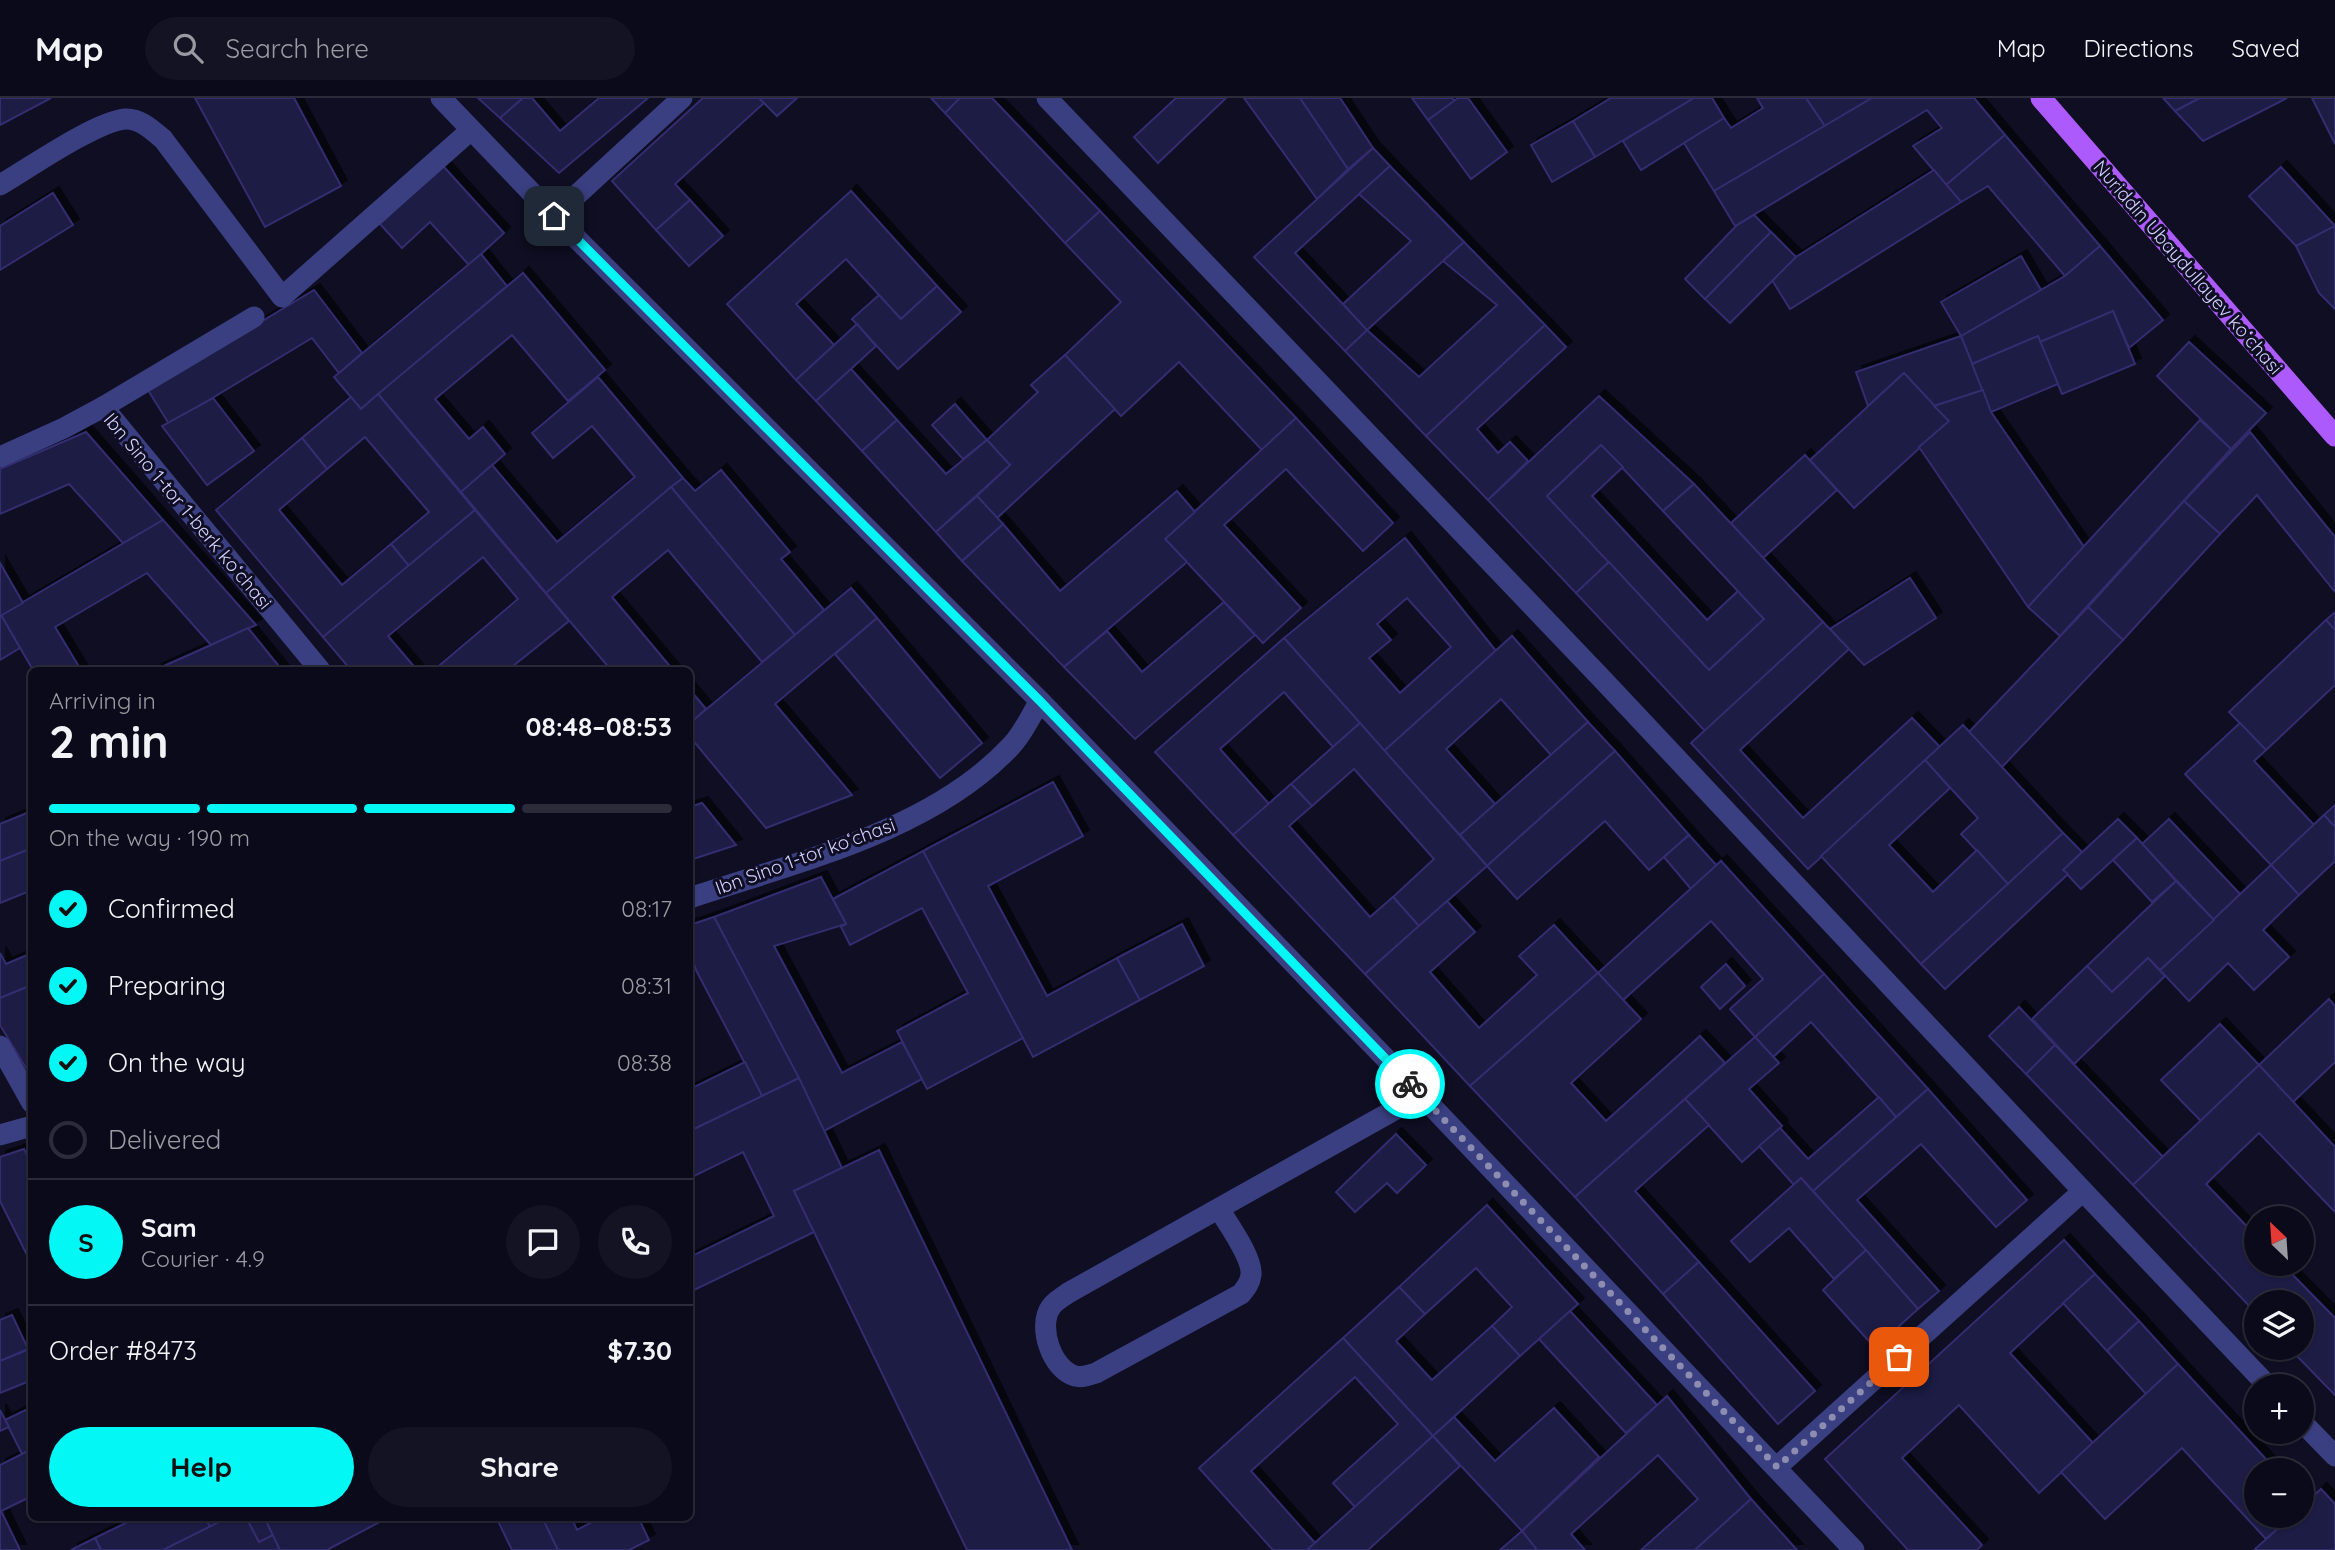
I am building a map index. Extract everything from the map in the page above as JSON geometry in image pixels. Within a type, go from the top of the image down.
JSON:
[{"type":"main road","name":"Nuriddin Ubaydullayev koʻchasi","points":[[2041,98],[2335,436]]},
{"type":"street","points":[[442,98],[554,216],[1040,701],[1421,1095],[1854,1550]]},
{"type":"street","points":[[554,216],[682,98]]},
{"type":"street","points":[[1046,98],[1613,692],[2257,1374]]},
{"type":"street","points":[[0,185],[97,128],[127,119],[146,125],[163,139],[282,297],[471,130]]},
{"type":"street","points":[[103,407],[254,317]]},
{"type":"street","name":"Ibn Sino 1-tor 1-berk koʻchasi","points":[[0,457],[103,407],[318,667]]},
{"type":"street","name":"Ibn Sino 1-tor koʻchasi","points":[[693,897],[872,836],[945,800],[1013,745],[1040,701]]},
{"type":"street","points":[[0,1045],[28,1096]]},
{"type":"street","points":[[1219,1209],[1248,1259],[1252,1272],[1249,1284],[1241,1294],[1096,1373],[1083,1377],[1073,1376],[1062,1368],[1045,1337],[1045,1321],[1051,1306],[1068,1293],[1421,1095]]},
{"type":"street","points":[[0,1135],[28,1127]]},
{"type":"street","points":[[1777,1467],[2083,1191]]},
{"type":"street","points":[[2314,1434],[2335,1456]]},
{"type":"building","points":[[0,98],[51,98],[0,125]]},
{"type":"building","points":[[195,98],[294,98],[341,186],[265,227]]},
{"type":"building","points":[[478,98],[523,98],[500,118]]},
{"type":"building","points":[[523,98],[532,98],[560,131],[599,98],[648,98],[559,173],[500,118]]},
{"type":"building","points":[[703,98],[759,98],[764,103],[675,184],[690,200],[656,230],[612,181]]},
{"type":"building","points":[[759,98],[797,98],[777,116]]},
{"type":"building","points":[[931,98],[960,98],[945,113]]},
{"type":"building","points":[[960,98],[992,98],[1100,211],[1065,243],[945,113]]},
{"type":"building","points":[[1176,98],[1226,98],[1158,163],[1134,137]]},
{"type":"building","points":[[1244,98],[1300,98],[1348,169],[1317,199]]},
{"type":"building","points":[[1300,98],[1340,98],[1373,148],[1348,169]]},
{"type":"building","points":[[1412,98],[1452,98],[1455,101],[1428,120]]},
{"type":"building","points":[[1458,98],[1468,98],[1507,152],[1471,179],[1428,120]]},
{"type":"building","points":[[1611,98],[1694,98],[1595,157],[1573,121]]},
{"type":"building","points":[[1694,98],[1712,98],[1724,118],[1641,170],[1623,141]]},
{"type":"building","points":[[1757,98],[1806,98],[1825,126],[1714,191],[1684,143],[1724,118],[1731,128],[1763,108]]},
{"type":"building","points":[[1806,98],[1872,98],[1825,126]]},
{"type":"building","points":[[1872,98],[1974,98],[2005,135],[1946,185],[1913,146],[1942,128],[1927,110],[1735,226],[1714,191]]},
{"type":"building","points":[[2163,98],[2200,98],[2175,111]]},
{"type":"building","points":[[2200,98],[2287,98],[2203,141],[2175,111]]},
{"type":"building","points":[[2312,98],[2335,98],[2335,144]]},
{"type":"building","points":[[1573,121],[1595,157],[1552,182],[1531,145]]},
{"type":"building","points":[[2005,135],[2100,246],[2065,276],[1988,186],[1961,202],[1946,185]]},
{"type":"building","points":[[1373,148],[1390,166],[1295,253],[1367,330],[1345,351],[1254,257]]},
{"type":"building","points":[[443,166],[504,233],[469,265],[430,222],[402,248],[380,224]]},
{"type":"building","points":[[1390,166],[1464,242],[1367,330],[1343,304],[1411,241],[1359,194]]},
{"type":"building","points":[[2281,167],[2335,226],[2296,246],[2249,196]]},
{"type":"building","points":[[1934,170],[1961,202],[1790,309],[1772,280],[1796,257]]},
{"type":"building","points":[[851,191],[937,286],[901,319],[846,259],[796,304],[834,345],[796,380],[727,304]]},
{"type":"building","points":[[53,193],[73,225],[0,270],[0,226]]},
{"type":"building","points":[[690,200],[723,236],[689,266],[656,230]]},
{"type":"building","points":[[1100,211],[1296,418],[1262,450],[1179,362],[1121,416],[1065,355],[1121,302],[1065,243]]},
{"type":"building","points":[[1754,215],[1771,232],[1705,299],[1685,279],[1736,226]]},
{"type":"building","points":[[2335,226],[2335,309],[2319,293],[2296,246]]},
{"type":"building","points":[[1771,232],[1796,257],[1730,323],[1705,299]]},
{"type":"building","points":[[1464,242],[1545,325],[1426,436],[1345,351],[1367,330],[1419,377],[1497,305],[1443,261]]},
{"type":"building","points":[[2100,246],[2163,320],[2129,348],[2113,311],[2040,342],[2038,336],[1972,364],[1961,336],[2065,276]]},
{"type":"building","points":[[481,254],[507,286],[361,409],[334,377]]},
{"type":"building","points":[[2021,256],[2041,290],[1961,336],[1941,302]]},
{"type":"building","points":[[523,273],[605,370],[568,401],[512,335],[435,399],[469,439],[483,427],[505,454],[461,492],[378,394]]},
{"type":"building","points":[[937,286],[961,312],[898,369],[852,319],[879,295],[901,319]]},
{"type":"building","points":[[314,290],[362,353],[339,373],[312,338],[169,424],[148,390]]},
{"type":"building","points":[[2113,311],[2135,364],[2062,394],[2040,342]]},
{"type":"building","points":[[857,324],[876,346],[816,401],[796,380]]},
{"type":"building","points":[[1545,325],[1566,347],[1477,429],[1498,453],[1510,442],[1528,461],[1488,500],[1426,436]]},
{"type":"building","points":[[1961,336],[1983,390],[1934,406],[1904,373],[1868,406],[1856,372]]},
{"type":"building","points":[[2038,336],[2058,384],[1991,412],[1972,364]]},
{"type":"building","points":[[2189,342],[2266,413],[2231,449],[2157,376]]},
{"type":"building","points":[[1065,355],[1115,409],[997,518],[977,496],[1010,465],[987,440],[1038,392],[1031,385]]},
{"type":"building","points":[[851,369],[897,420],[862,451],[816,401]]},
{"type":"building","points":[[1904,373],[1949,421],[1854,508],[1810,460]]},
{"type":"building","points":[[598,377],[683,478],[546,593],[461,492],[492,465],[557,542],[635,477],[592,426],[553,458],[532,433]]},
{"type":"building","points":[[1983,390],[1991,412],[2084,547],[2028,607],[1919,447],[1949,421],[1934,406]]},
{"type":"building","points":[[378,394],[475,510],[409,566],[391,544],[429,512],[365,437],[327,469],[302,438],[351,397],[361,409]]},
{"type":"building","points":[[1599,396],[1694,484],[1663,511],[1601,445],[1547,496],[1609,562],[1576,593],[1488,500]]},
{"type":"building","points":[[213,398],[254,451],[207,485],[162,426]]},
{"type":"building","points":[[955,404],[987,440],[963,459],[932,425]]},
{"type":"building","points":[[1296,418],[1393,523],[1363,551],[1286,469],[1224,525],[1301,608],[1263,643],[1165,539]]},
{"type":"building","points":[[897,420],[946,474],[987,440],[1010,465],[936,532],[862,451]]},
{"type":"building","points":[[2200,420],[2231,449],[2060,636],[2028,607]]},
{"type":"building","points":[[86,432],[163,520],[123,543],[69,484],[0,514],[0,469]]},
{"type":"building","points":[[2250,432],[2335,537],[2335,592],[2257,495],[2220,534],[2184,501]]},
{"type":"building","points":[[302,438],[327,469],[279,510],[342,585],[391,544],[409,566],[323,637],[216,510]]},
{"type":"building","points":[[1601,445],[1623,467],[1592,496],[1707,620],[1738,591],[1764,619],[1709,670],[1547,496]]},
{"type":"building","points":[[1805,455],[1837,490],[1763,558],[1731,523]]},
{"type":"building","points":[[721,470],[790,552],[781,559],[824,610],[795,635],[671,487],[683,478],[695,491]]},
{"type":"building","points":[[1694,484],[1823,622],[1705,731],[1576,593],[1609,562],[1709,670],[1764,619],[1663,511]]},
{"type":"building","points":[[671,487],[795,635],[762,662],[668,550],[612,597],[670,667],[608,667],[546,593]]},
{"type":"building","points":[[1177,491],[1195,512],[1165,539],[1187,562],[1064,667],[962,561],[1003,524],[1060,591]]},
{"type":"building","points":[[977,496],[1003,524],[962,561],[936,532]]},
{"type":"building","points":[[2184,501],[2220,534],[2123,640],[2088,607]]},
{"type":"building","points":[[475,510],[569,621],[512,667],[438,667],[518,599],[483,557],[388,636],[414,667],[348,667],[323,637]]},
{"type":"building","points":[[163,520],[256,625],[211,645],[147,573],[55,627],[79,667],[31,667],[1,615]]},
{"type":"building","points":[[1405,538],[1496,651],[1384,751],[1284,638]],"holes":[[[1407,598],[1451,647],[1400,693],[1369,658],[1391,640],[1377,624]]]},
{"type":"building","points":[[0,563],[23,603],[0,616]]},
{"type":"building","points":[[1910,578],[1936,618],[1864,665],[1830,629]]},
{"type":"building","points":[[851,588],[877,618],[775,704],[852,795],[766,828],[693,741],[693,720]]},
{"type":"building","points":[[1224,602],[1255,635],[1135,739],[1064,667],[1107,631],[1142,672]]},
{"type":"building","points":[[2088,607],[2123,640],[2002,767],[1969,732]]},
{"type":"building","points":[[2335,612],[2335,630],[2326,620]]},
{"type":"building","points":[[0,616],[20,648],[0,660]]},
{"type":"building","points":[[877,618],[982,743],[940,778],[835,654]]},
{"type":"building","points":[[2326,620],[2335,630],[2335,685],[2266,750],[2229,712]]},
{"type":"building","points":[[1823,622],[1849,649],[1740,750],[1803,818],[1912,718],[1940,747],[1808,869],[1691,743]]},
{"type":"building","points":[[248,628],[280,667],[162,667]]},
{"type":"building","points":[[1512,636],[1588,722],[1551,755],[1501,699],[1446,749],[1495,804],[1460,835],[1384,751]]},
{"type":"building","points":[[1284,638],[1360,723],[1333,747],[1284,692],[1220,749],[1269,804],[1233,835],[1155,752]]},
{"type":"building","points":[[693,694],[706,709],[693,720]]},
{"type":"building","points":[[1588,722],[1615,751],[1487,866],[1460,835]]},
{"type":"building","points":[[1360,723],[1487,866],[1419,926],[1393,897],[1434,859],[1354,769],[1312,806],[1291,784]]},
{"type":"building","points":[[2240,723],[2266,750],[2254,761],[2314,825],[2271,865],[2185,774]]},
{"type":"building","points":[[1963,725],[2063,833],[2008,884],[1961,834],[1978,818],[1925,760]]},
{"type":"building","points":[[1615,751],[1689,835],[1649,870],[1605,821],[1517,899],[1487,866]]},
{"type":"building","points":[[1925,760],[1950,788],[1889,845],[1933,892],[1977,850],[2008,884],[1921,964],[1821,856]]},
{"type":"building","points":[[1053,782],[1083,836],[988,886],[1047,996],[1117,958],[1140,1000],[1033,1057],[923,851]]},
{"type":"building","points":[[1291,784],[1312,806],[1289,826],[1370,917],[1393,897],[1419,926],[1365,974],[1233,835]]},
{"type":"building","points":[[702,803],[736,845],[693,859],[693,806]]},
{"type":"building","points":[[2335,805],[2335,827],[2324,815]]},
{"type":"building","points":[[28,813],[28,850],[0,861],[0,824]]},
{"type":"building","points":[[2324,815],[2335,827],[2335,861],[2299,895],[2271,865]]},
{"type":"building","points":[[2118,819],[2137,838],[2081,889],[2063,870]]},
{"type":"building","points":[[2169,819],[2240,894],[2214,920],[2142,844]]},
{"type":"building","points":[[2063,833],[2082,852],[2063,870],[2068,874],[1945,989],[1921,964]]},
{"type":"building","points":[[1689,835],[1717,866],[1691,889],[1664,857]]},
{"type":"building","points":[[2137,838],[2176,881],[2152,902],[2113,860]]},
{"type":"building","points":[[28,850],[28,892],[0,903],[0,861]]},
{"type":"building","points":[[923,851],[1023,1038],[927,1089],[897,1031],[968,993],[922,908],[850,945],[841,927],[846,924],[833,899]]},
{"type":"building","points":[[1721,861],[1824,974],[1755,1037],[1730,1009],[1763,979],[1711,921],[1623,1000],[1598,973]]},
{"type":"building","points":[[2271,865],[2299,895],[2263,930],[2289,957],[2254,990],[2228,963],[2189,1001],[2160,970]]},
{"type":"building","points":[[821,877],[846,924],[774,946],[842,1073],[902,1042],[922,1079],[824,1131],[714,917]]},
{"type":"building","points":[[2176,881],[2214,920],[2160,970],[2148,958],[2112,992],[2087,966]]},
{"type":"building","points":[[1447,901],[1475,932],[1430,972],[1479,1028],[1537,975],[1519,956],[1554,925],[1598,973],[1470,1086],[1365,974]]},
{"type":"building","points":[[714,917],[799,1078],[762,1096],[696,970],[693,960],[693,924]]},
{"type":"building","points":[[1182,924],[1204,966],[1140,1000],[1117,958]]},
{"type":"building","points":[[0,953],[6,964],[28,955],[28,987],[0,998]]},
{"type":"building","points":[[2148,958],[2165,976],[2074,1064],[2032,1019],[2087,966],[2112,992]]},
{"type":"building","points":[[1726,964],[1745,986],[1720,1009],[1701,987]]},
{"type":"building","points":[[1598,973],[1641,1019],[1571,1083],[1606,1121],[1700,1036],[1725,1063],[1575,1197],[1470,1086]]},
{"type":"building","points":[[1824,974],[1928,1089],[1896,1117],[1811,1022],[1773,1057],[1755,1037]]},
{"type":"building","points":[[28,987],[28,1071],[0,1025],[0,998]]},
{"type":"building","points":[[2329,999],[2335,1006],[2335,1062],[2293,1102],[2259,1065]]},
{"type":"building","points":[[2019,1007],[2055,1045],[2026,1074],[1989,1036]]},
{"type":"building","points":[[2220,1024],[2259,1065],[2201,1121],[2161,1080]]},
{"type":"building","points":[[1755,1037],[1779,1063],[1749,1089],[1782,1126],[1742,1162],[1685,1099]]},
{"type":"building","points":[[2055,1045],[2163,1157],[2133,1185],[2026,1074]]},
{"type":"building","points":[[745,1062],[762,1096],[693,1130],[693,1088]]},
{"type":"building","points":[[2259,1065],[2335,1147],[2335,1212],[2259,1133],[2206,1184],[2244,1224],[2244,1276],[2294,1276],[2308,1290],[2244,1290],[2244,1301],[2133,1185]]},
{"type":"building","points":[[799,1078],[842,1168],[794,1191],[814,1232],[693,1291],[693,1256],[774,1216],[743,1152],[693,1177],[693,1130]]},
{"type":"building","points":[[1928,1089],[2027,1200],[1996,1227],[1921,1144],[1857,1200],[1939,1291],[1918,1309],[1813,1191]]},
{"type":"building","points":[[1879,1097],[1896,1117],[1813,1191],[1801,1178],[1794,1185],[1759,1146],[1780,1128],[1808,1159]]},
{"type":"building","points":[[1685,1099],[1709,1125],[1635,1191],[1699,1262],[1663,1294],[1575,1197]]},
{"type":"building","points":[[1396,1134],[1426,1165],[1397,1193],[1387,1183],[1355,1212],[1336,1192]]},
{"type":"building","points":[[24,1149],[28,1157],[28,1257],[0,1201],[0,1157]]},
{"type":"building","points":[[879,1150],[1072,1550],[967,1550],[794,1191]]},
{"type":"building","points":[[1801,1178],[1866,1250],[1834,1279],[1789,1228],[1750,1262],[1731,1241]]},
{"type":"building","points":[[1487,1205],[1578,1304],[1520,1356],[1492,1326],[1512,1307],[1476,1268],[1425,1314],[1399,1287]]},
{"type":"building","points":[[2064,1240],[2095,1274],[2010,1353],[2093,1443],[2039,1493],[1959,1405],[1902,1458],[1982,1545],[1977,1550],[1908,1550],[1825,1459]]},
{"type":"building","points":[[1866,1250],[1918,1309],[1875,1348],[1823,1290]]},
{"type":"building","points":[[1699,1262],[1815,1391],[1778,1424],[1663,1294]]},
{"type":"building","points":[[2095,1274],[2139,1321],[2107,1351],[2063,1303]]},
{"type":"building","points":[[1399,1287],[1425,1314],[1396,1341],[1432,1380],[1492,1326],[1520,1356],[1433,1436],[1343,1338]]},
{"type":"building","points":[[2314,1297],[2335,1318],[2335,1395],[2301,1360],[2314,1360]]},
{"type":"building","points":[[1570,1311],[1657,1405],[1626,1433],[1539,1339]]},
{"type":"building","points":[[12,1315],[28,1349],[0,1361],[0,1320]]},
{"type":"building","points":[[2139,1321],[2178,1364],[2146,1394],[2107,1351]]},
{"type":"building","points":[[1343,1338],[1433,1436],[1355,1507],[1333,1483],[1398,1424],[1355,1377],[1251,1471],[1315,1543],[1307,1550],[1273,1550],[1199,1468]]},
{"type":"building","points":[[28,1350],[28,1382],[0,1393],[0,1361]]},
{"type":"building","points":[[2178,1364],[2244,1435],[2244,1444],[2252,1444],[2265,1458],[2244,1458],[2244,1515],[2182,1448],[2105,1519],[2061,1472]]},
{"type":"building","points":[[1667,1396],[1751,1499],[1695,1550],[1641,1550],[1698,1499],[1658,1455],[1571,1534],[1585,1550],[1537,1550],[1522,1531]]},
{"type":"building","points":[[1554,1408],[1599,1457],[1522,1531],[1433,1436],[1454,1417],[1495,1461]]},
{"type":"building","points":[[28,1409],[28,1451],[22,1454],[5,1420]]},
{"type":"building","points":[[0,1410],[9,1427],[0,1431]]},
{"type":"building","points":[[1433,1436],[1460,1466],[1368,1550],[1307,1550]]},
{"type":"building","points":[[28,1451],[28,1498],[1,1511],[20,1550],[0,1550],[0,1465]]},
{"type":"building","points":[[2321,1489],[2335,1504],[2335,1550],[2254,1550],[2279,1528],[2314,1528],[2314,1495]]},
{"type":"building","points":[[1751,1499],[1797,1550],[1695,1550]]},
{"type":"building","points":[[130,1521],[207,1521],[210,1527],[163,1550],[101,1550],[95,1538]]},
{"type":"building","points":[[207,1521],[221,1521],[210,1527]]},
{"type":"building","points":[[221,1521],[248,1521],[259,1542],[273,1535],[280,1550],[163,1550]]},
{"type":"building","points":[[248,1521],[266,1521],[273,1535],[259,1542]]},
{"type":"building","points":[[381,1521],[327,1550],[280,1550],[267,1523]]},
{"type":"building","points":[[498,1521],[544,1521],[558,1550],[512,1550]]},
{"type":"building","points":[[544,1521],[573,1521],[577,1530],[594,1521],[640,1521],[649,1540],[629,1550],[558,1550]]},
{"type":"building","points":[[2256,1528],[2278,1528],[2266,1539]]},
{"type":"building","points":[[1522,1531],[1537,1550],[1500,1550]]},
{"type":"building","points":[[95,1538],[101,1550],[71,1550]]},
{"type":"way so far","points":[[1410,1084],[1777,1467],[1899,1357]]},
{"type":"route","points":[[554,216],[1040,701],[1410,1084]]}]
